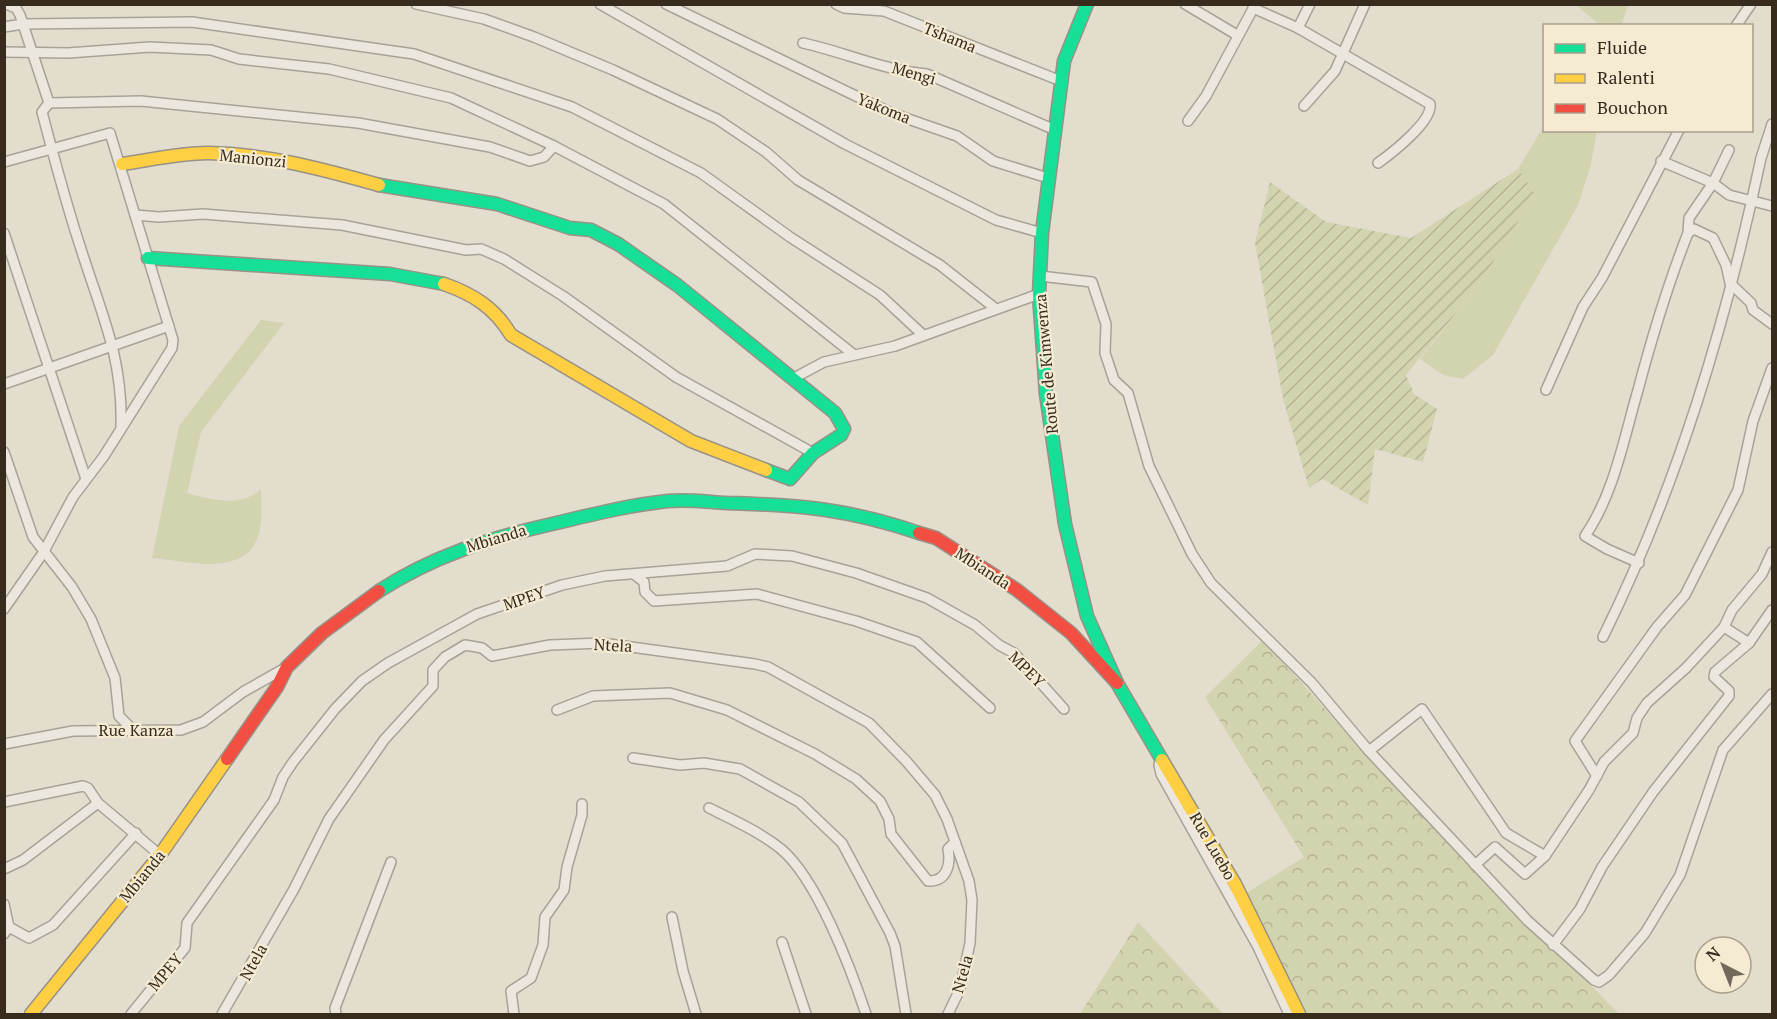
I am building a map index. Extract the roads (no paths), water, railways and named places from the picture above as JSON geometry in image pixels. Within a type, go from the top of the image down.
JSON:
[{"type":"street","points":[[6,4],[16,8],[24,24],[37,74],[49,104]]},
{"type":"street","points":[[416,4],[484,19],[534,37],[613,70],[717,119],[766,152],[798,180],[940,265],[996,309]]},
{"type":"street","points":[[600,4],[845,144],[996,220],[1042,233]]},
{"type":"street","name":"Yakoma","points":[[666,4],[891,113],[957,136],[993,161],[1048,178]]},
{"type":"street","name":"Tshama","points":[[836,4],[844,8],[884,11],[1061,81]]},
{"type":"street","name":"Route de Kimwenza","points":[[1087,4],[1066,52],[1061,81],[1042,233],[1039,294],[1046,394],[1065,524],[1076,579],[1087,616],[1117,683]]},
{"type":"street","points":[[1185,4],[1237,35]]},
{"type":"street","points":[[1298,28],[1310,4]]},
{"type":"street","points":[[1304,106],[1335,71],[1365,4]]},
{"type":"street","points":[[1737,24],[1751,4]]},
{"type":"street","points":[[1188,122],[1206,96],[1254,6],[1298,28],[1431,106],[1413,133],[1378,163]]},
{"type":"street","points":[[4,27],[24,24],[192,22],[414,54],[519,88],[572,107],[701,173],[790,237],[880,295],[922,335]]},
{"type":"street","name":"Mengi","points":[[802,43],[840,52],[908,74],[927,75],[1055,130]]},
{"type":"street","points":[[4,52],[68,53],[180,48],[211,50],[239,59],[329,69],[451,98],[554,146],[664,204],[853,354]]},
{"type":"street","points":[[121,426],[121,388],[114,347],[51,150],[42,112],[49,104],[141,101],[358,123],[490,147],[530,160],[544,157],[554,146]]},
{"type":"street","points":[[1603,637],[1639,563],[1681,455],[1690,421],[1709,370],[1761,158],[1773,124]]},
{"type":"street","points":[[4,162],[107,132],[113,137],[169,326],[172,348],[104,456],[86,479],[43,553],[4,609]]},
{"type":"street","points":[[1546,390],[1583,308],[1602,278],[1679,132]]},
{"type":"street","points":[[1639,563],[1585,536],[1607,491],[1622,449],[1652,341],[1688,233],[1689,218],[1713,183],[1730,150]]},
{"type":"street","name":"Manionzi","points":[[122,164],[206,153],[230,153],[304,164],[381,186],[497,204],[570,228],[591,230],[604,236],[684,291],[794,378],[834,413],[844,429],[841,435],[813,453]]},
{"type":"street","points":[[1662,161],[1713,183],[1729,195],[1773,206]]},
{"type":"street","points":[[135,215],[159,217],[203,214],[342,225],[466,250],[481,249],[504,259],[563,296],[676,377],[813,453],[790,479],[701,446],[511,335],[504,320],[493,311],[476,299],[440,282],[407,275],[147,258]]},
{"type":"street","points":[[1688,233],[1694,229],[1713,238],[1726,265],[1730,283],[1751,303],[1752,310],[1773,324]]},
{"type":"street","points":[[4,233],[86,479]]},
{"type":"street","points":[[1040,276],[1092,282],[1106,324],[1105,352],[1114,381],[1128,393],[1149,466],[1192,554],[1211,584],[1312,683],[1369,751],[1475,865],[1553,945],[1594,980],[1599,982],[1609,975],[1645,933],[1680,875],[1725,746],[1773,694]]},
{"type":"street","points":[[794,378],[824,362],[884,349],[1039,294]]},
{"type":"street","points":[[4,384],[169,326]]},
{"type":"street","points":[[1597,776],[1575,741],[1657,627],[1684,595],[1738,490],[1753,421],[1773,368]]},
{"type":"street","points":[[4,452],[26,520],[43,553],[72,587],[91,619],[115,678],[119,716],[133,730]]},
{"type":"street","name":"Mbianda","points":[[31,1014],[160,855],[277,687],[287,667],[322,633],[370,596],[411,570],[449,553],[535,527],[669,501],[800,505],[839,510],[875,518],[936,538],[1017,590],[1071,633],[1117,683]]},
{"type":"street","points":[[1495,847],[1525,874],[1545,856],[1607,758],[1633,733],[1637,718],[1648,701],[1686,668],[1724,627],[1732,610],[1762,574],[1773,552]]},
{"type":"street","name":"MPEY","points":[[131,1014],[185,948],[187,923],[274,800],[283,777],[293,762],[347,694],[388,663],[477,614],[562,585],[605,576],[727,566],[755,554],[781,554],[856,573],[927,598],[975,625],[992,640],[1014,653],[1064,709]]},
{"type":"street","points":[[635,575],[644,582],[645,592],[654,601],[757,594],[914,640],[990,708]]},
{"type":"street","points":[[1553,945],[1580,909],[1602,867],[1653,792],[1729,696],[1729,691],[1713,674],[1749,643],[1773,610]]},
{"type":"street","points":[[1724,627],[1749,643]]},
{"type":"street","name":"Ntela","points":[[222,1014],[336,809],[384,740],[422,701],[433,686],[433,670],[445,657],[465,645],[482,648],[492,656],[550,645],[620,644],[768,667],[868,723],[907,762],[936,795],[969,881],[972,916],[967,967],[948,1014]]},
{"type":"street","name":"Rue Kanza","points":[[4,744],[73,731],[181,730],[203,722],[243,692],[287,667]]},
{"type":"street","name":"Rue Luebo","points":[[1117,683],[1235,884],[1299,1014]]},
{"type":"street","points":[[557,710],[593,696],[676,693],[712,705],[814,754],[856,779],[880,801],[888,816],[891,834],[928,881],[937,880],[946,872],[950,860],[948,849],[955,842]]},
{"type":"street","points":[[1369,751],[1422,709],[1506,833],[1545,856]]},
{"type":"street","points":[[1161,755],[1159,765],[1161,774],[1258,948],[1289,1014]]},
{"type":"street","points":[[633,758],[680,765],[705,764],[740,769],[799,802],[825,824],[852,857],[890,933],[895,946],[906,1014]]},
{"type":"street","points":[[4,802],[83,786],[88,788],[98,803],[160,855]]},
{"type":"street","points":[[4,869],[23,860],[98,803]]},
{"type":"street","points":[[514,1014],[511,991],[531,978],[543,945],[545,918],[564,890],[567,867],[582,815],[582,804]]},
{"type":"street","points":[[709,808],[770,840],[783,850],[808,879],[857,988],[866,1014]]},
{"type":"street","points":[[4,904],[7,930],[29,938],[53,925],[136,833]]},
{"type":"street","points":[[1475,865],[1495,847],[1506,833]]},
{"type":"street","points":[[336,1014],[335,1008],[391,862]]},
{"type":"street","points":[[672,917],[683,970],[696,1014]]},
{"type":"street","points":[[782,942],[806,1014]]}]
